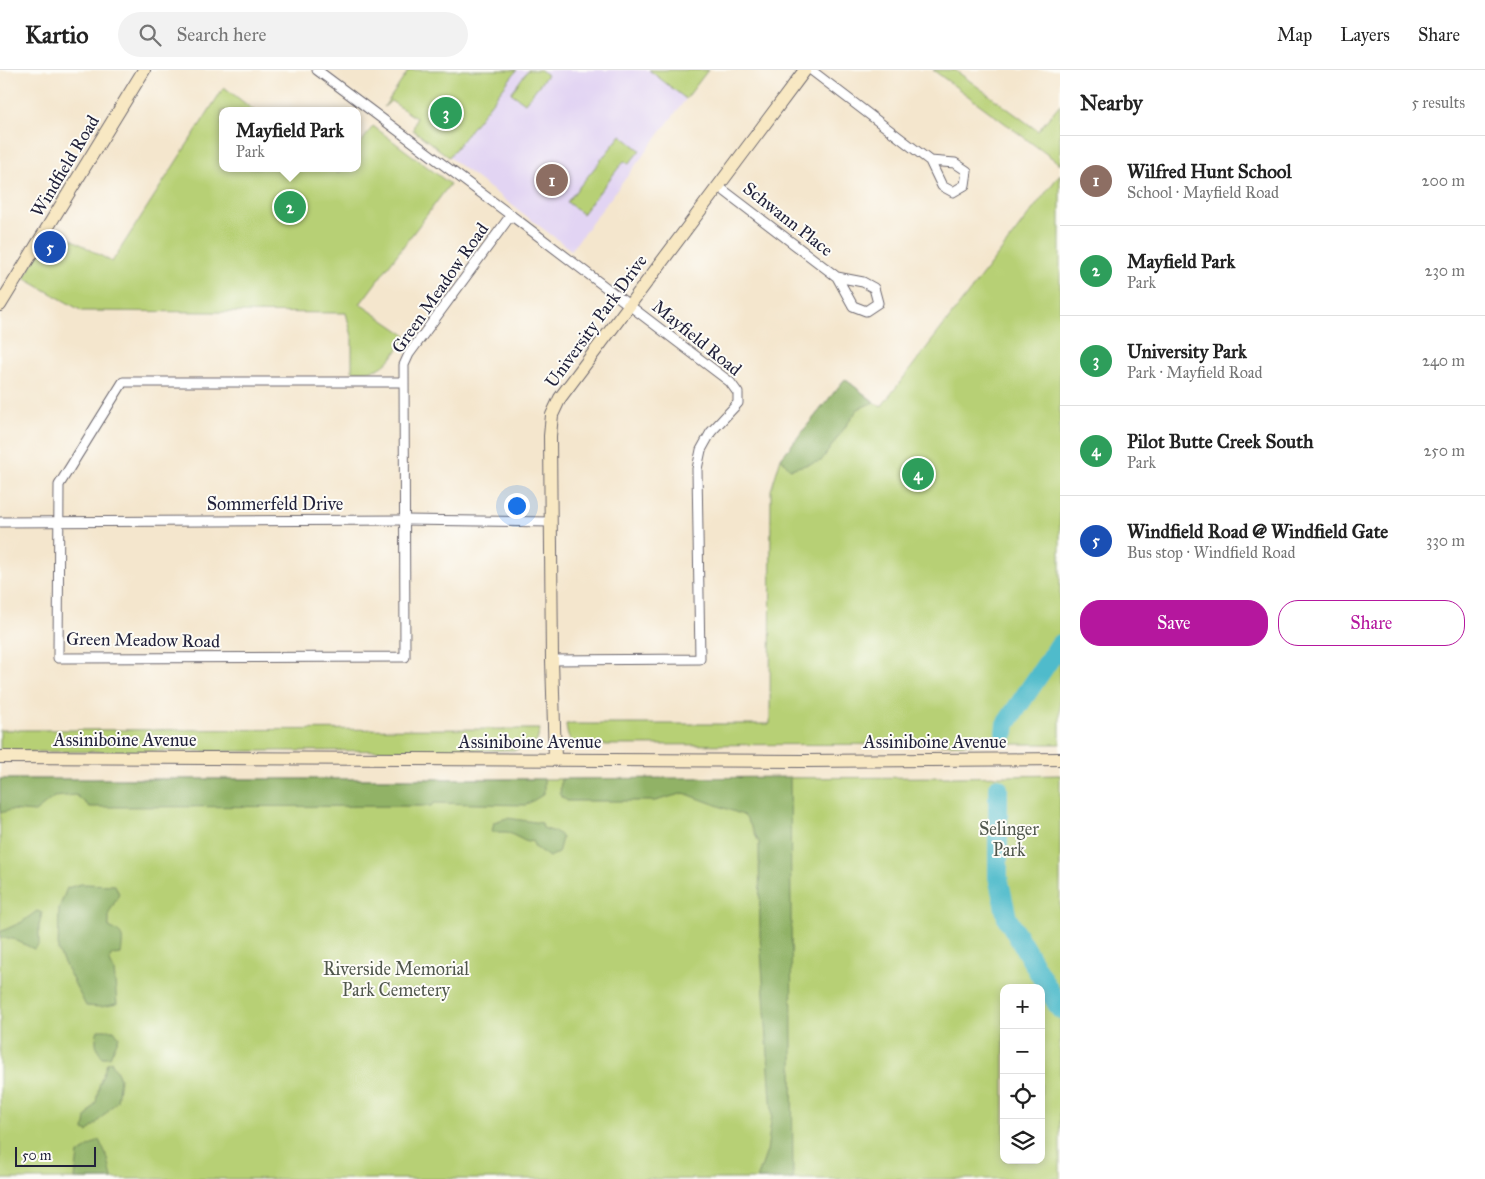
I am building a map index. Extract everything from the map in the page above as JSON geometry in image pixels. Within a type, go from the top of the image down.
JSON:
[{"type":"street","name":"Windfield Road","points":[[1,302],[144,70]]},
{"type":"street","name":"Mayfield Road","points":[[318,70],[629,304],[730,382],[738,392],[738,403],[711,432],[701,450],[697,469],[700,659],[552,660]]},
{"type":"street","name":"University Park Drive","points":[[554,759],[550,436],[552,415],[560,398],[805,70]]},
{"type":"street","points":[[811,70],[930,161]]},
{"type":"street","name":"Schwann Place","points":[[718,186],[837,277],[853,306],[866,311],[878,303],[874,288],[863,282],[837,277]]},
{"type":"street","name":"Green Meadow Road","points":[[404,382],[124,382],[59,485],[58,658],[404,657],[404,382],[404,365],[409,354],[511,215]]},
{"type":"street","name":"Sommerfeld Drive","points":[[0,522],[404,520],[551,522]]},
{"type":"street","name":"Assiniboine Avenue","points":[[0,757],[804,761],[1060,759]]},
{"type":"shaded area","points":[[517,70],[649,70],[686,99],[571,250],[449,157]]},
{"type":"green space","points":[[409,70],[517,70],[449,157],[413,130],[416,118],[391,101],[384,107]]},
{"type":"green space","points":[[528,70],[541,70],[547,75],[525,103],[511,93]]},
{"type":"green space","points":[[649,70],[708,70],[686,99]]},
{"type":"green space","points":[[933,70],[955,70],[1038,131],[1060,104],[1060,164]]},
{"type":"green space","points":[[224,87],[250,107],[219,107],[219,172],[361,172],[361,143],[373,126],[450,184],[360,304],[407,336],[388,362],[383,366],[368,371],[352,371],[352,336],[346,313],[82,311],[24,278],[54,229],[112,262]]},
{"type":"green space","points":[[621,135],[640,150],[629,164],[624,161],[582,214],[567,202]]},
{"type":"green space","points":[[1060,174],[1060,744],[579,745],[572,742],[566,724],[770,724],[771,490],[781,458],[845,379],[881,407]]},
{"type":"green space","points":[[845,379],[874,402],[858,409],[821,461],[790,469],[781,458]]},
{"type":"green space","points":[[540,729],[537,741],[530,746],[515,750],[0,752],[0,730]]},
{"type":"green space","name":"Riverside Memorial Park Cemetery","points":[[1060,775],[1060,1179],[0,1179],[0,779],[561,779]]},
{"type":"green space","points":[[790,777],[793,1179],[757,1179],[767,1151],[772,1114],[760,936],[759,842],[743,815],[684,793],[655,801],[567,801],[560,795],[561,779]]},
{"type":"green space","points":[[0,779],[544,779],[544,794],[526,805],[434,803],[431,806],[90,807],[76,795],[54,797],[35,812],[11,810],[0,813]]},
{"type":"green space","points":[[507,818],[542,823],[543,828],[558,833],[562,838],[558,853],[549,857],[535,847],[532,841],[527,842],[507,832],[492,832],[494,822]]},
{"type":"green space","points":[[81,884],[115,885],[119,894],[109,913],[109,927],[118,932],[122,937],[121,954],[112,955],[109,960],[114,970],[117,1004],[101,1007],[86,1006],[58,951],[59,908],[67,888]]},
{"type":"green space","points":[[37,911],[42,913],[39,926],[39,944],[34,949],[13,939],[0,938],[0,932],[22,922]]},
{"type":"green space","points":[[98,1030],[114,1030],[119,1037],[110,1057],[102,1057],[98,1051],[96,1041]]},
{"type":"green space","points":[[111,1061],[120,1078],[117,1101],[88,1132],[84,1130],[86,1118],[96,1102],[107,1063]]},
{"type":"green space","points":[[99,1140],[108,1159],[112,1179],[75,1179],[78,1154]]},
{"type":"waterway","points":[[1005,732],[1006,724],[1060,644]]},
{"type":"waterway","points":[[998,788],[998,877],[1007,918],[1060,1009]]},
{"type":"place","name":"University Park","points":[[446,113]]},
{"type":"place","name":"Wilfred Hunt School","points":[[552,180]]},
{"type":"place","name":"Mayfield Park","points":[[290,207]]},
{"type":"place","name":"Windfield Road @ Windfield Gate","points":[[50,247]]},
{"type":"place","name":"Pilot Butte Creek South","points":[[918,474]]},
{"type":"park label","name":"Selinger Park","points":[[1009,840]]}]
